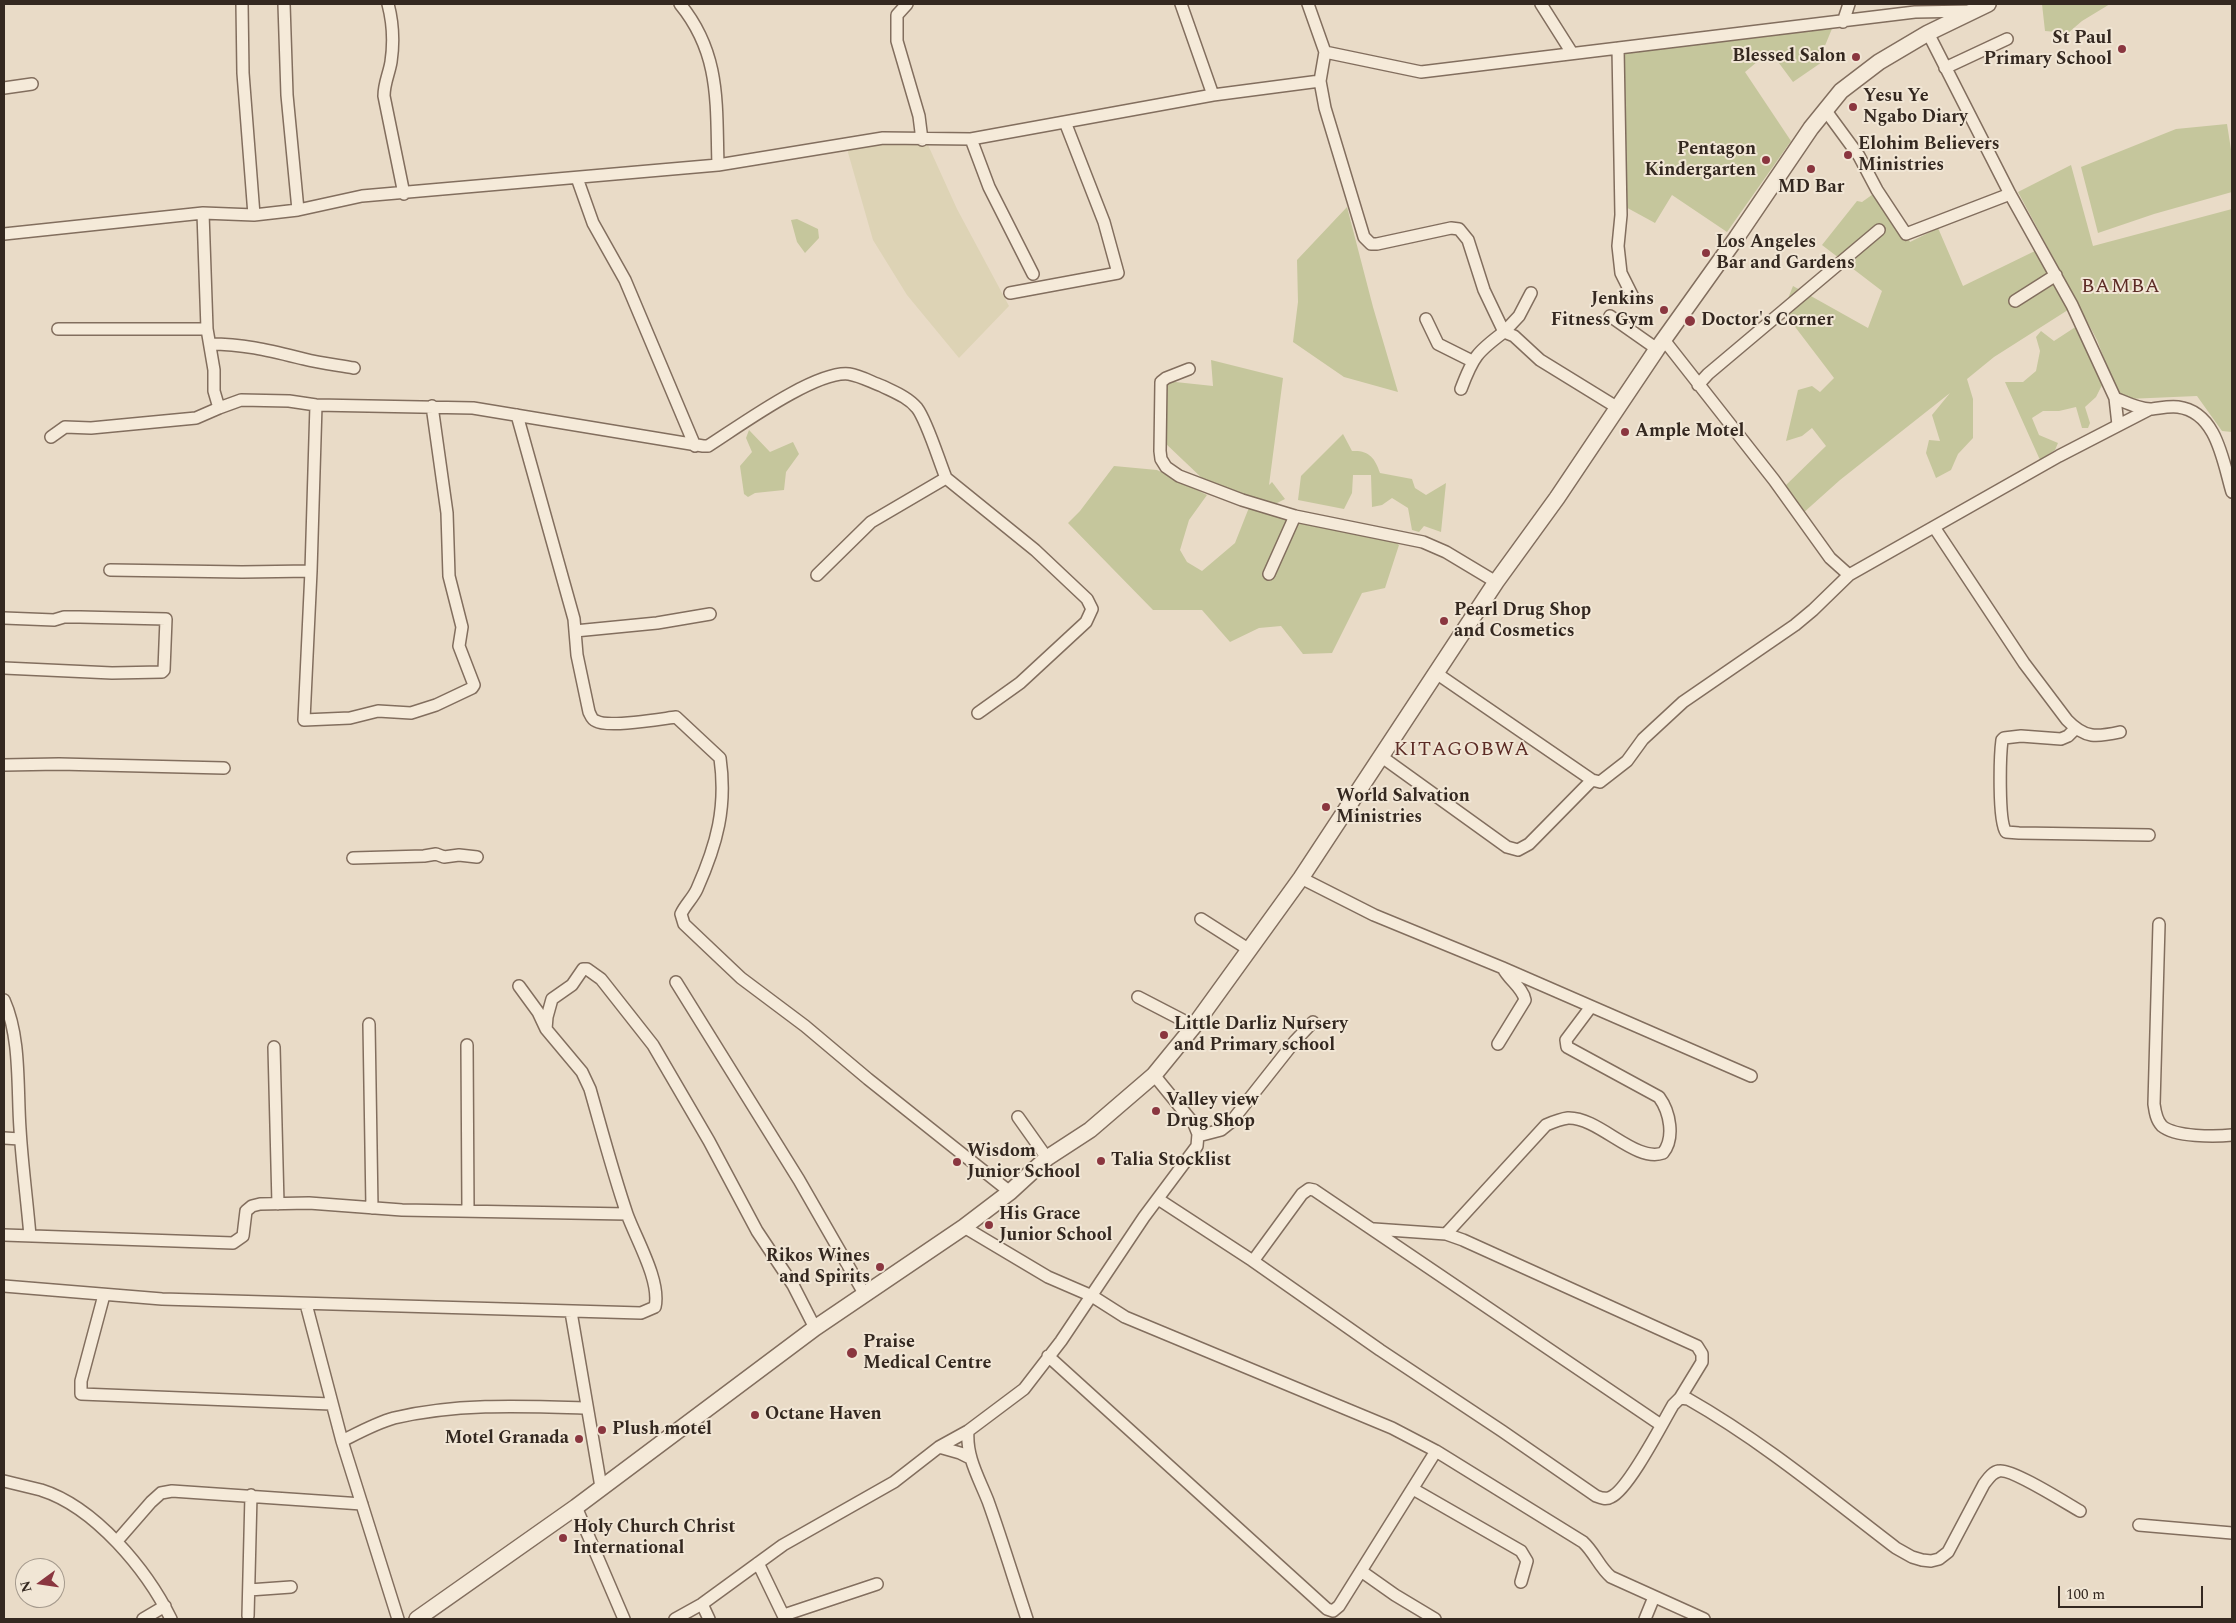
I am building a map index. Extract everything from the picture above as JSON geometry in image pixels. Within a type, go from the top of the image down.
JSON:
[{"type":"street","points":[[242,4],[243,73],[254,214]]},
{"type":"street","points":[[284,4],[287,94],[298,210]]},
{"type":"street","points":[[388,4],[392,19],[393,40],[390,64],[384,84],[384,96],[404,194]]},
{"type":"street","points":[[680,4],[706,47],[713,66],[716,88],[718,165]]},
{"type":"street","points":[[906,4],[898,15],[897,41],[919,116],[922,140]]},
{"type":"street","points":[[1181,4],[1213,95]]},
{"type":"street","points":[[1308,4],[1325,52],[1320,81],[1325,108],[1364,237],[1371,244],[1377,244],[1451,228],[1459,229],[1468,240],[1484,290],[1504,332],[1514,336],[1540,360],[1618,408]]},
{"type":"street","points":[[1541,4],[1572,53]]},
{"type":"street","points":[[1844,22],[1848,4]]},
{"type":"street","points":[[417,1619],[576,1507],[815,1328],[964,1227],[1010,1192],[1047,1158],[1090,1130],[1154,1075],[1194,1026],[1301,878],[1496,582],[1803,140],[1841,91],[1859,76],[1928,33],[1988,4]]},
{"type":"street","points":[[1325,52],[1421,72],[1922,11],[1974,12]]},
{"type":"street","points":[[1928,33],[2010,194],[2086,332],[2115,398],[2118,425]]},
{"type":"street","points":[[1945,68],[2007,39]]},
{"type":"street","points":[[1618,48],[1620,215],[1618,246],[1621,273],[1633,297]]},
{"type":"street","points":[[4,234],[203,213],[254,214],[298,210],[362,196],[404,194],[482,184],[577,178],[718,165],[883,138],[922,140],[971,139],[1213,95],[1320,81]]},
{"type":"street","points":[[4,88],[32,84]]},
{"type":"street","points":[[1826,111],[1859,156],[1877,190],[1906,234],[2010,194]]},
{"type":"street","points":[[1010,293],[1118,273],[1104,222],[1065,122]]},
{"type":"street","points":[[971,139],[989,187],[1033,274]]},
{"type":"street","points":[[577,178],[593,223],[625,280],[695,446]]},
{"type":"street","points":[[203,213],[207,329],[214,391],[219,408]]},
{"type":"street","points":[[1698,385],[1708,374],[1879,230]]},
{"type":"street","points":[[2015,301],[2056,275]]},
{"type":"street","points":[[1461,389],[1472,361],[1519,316],[1531,293]]},
{"type":"street","points":[[1610,316],[1660,344],[1698,385],[1774,480],[1830,558],[1849,574]]},
{"type":"street","points":[[1426,318],[1438,344],[1472,361]]},
{"type":"street","points":[[58,329],[207,329]]},
{"type":"street","points":[[210,344],[235,344],[272,350],[305,359],[354,368]]},
{"type":"street","points":[[1189,369],[1166,378],[1161,382],[1160,451],[1166,467],[1179,476],[1242,500],[1295,516],[1423,542],[1446,552],[1496,582]]},
{"type":"street","points":[[51,437],[66,427],[91,428],[196,418],[241,400],[289,401],[316,405],[473,408],[695,446],[708,446],[758,413],[817,382],[833,375],[848,374],[897,393],[916,406],[946,478],[1035,550],[1087,599],[1092,610],[1086,622],[1020,683],[978,712]]},
{"type":"street","points":[[2115,398],[2150,410]]},
{"type":"street","points":[[316,405],[304,720],[350,718],[378,711],[411,713],[436,705],[472,688],[474,685],[459,646],[462,627],[449,576],[447,512],[432,406]]},
{"type":"street","points":[[1436,673],[1592,780],[1600,782],[1620,766],[1654,728],[1683,702],[1795,625],[1849,574],[2118,425],[2150,410],[2165,406],[2180,407],[2201,416],[2210,428],[2216,441],[2232,492]]},
{"type":"street","points":[[517,415],[556,551],[575,631],[577,655],[592,719],[596,722],[609,723],[676,717],[720,758],[723,806],[720,822],[697,889],[680,914],[684,924],[741,978],[805,1026],[868,1079],[1010,1192]]},
{"type":"street","points":[[818,575],[871,522],[946,478]]},
{"type":"street","points":[[1269,574],[1295,516]]},
{"type":"street","points":[[1934,527],[2024,663],[2075,729],[2097,737],[2120,732]]},
{"type":"street","points":[[110,570],[311,571]]},
{"type":"street","points":[[575,631],[710,614]]},
{"type":"street","points":[[4,618],[54,620],[80,616],[166,619],[166,661],[162,672],[112,673],[4,668]]},
{"type":"street","points":[[2075,729],[2068,736],[2061,739],[2021,736],[2004,738],[2002,740],[2001,813],[2003,827],[2006,832],[2148,835]]},
{"type":"street","points":[[1382,757],[1513,850],[1518,850],[1529,844],[1592,780]]},
{"type":"street","points":[[4,765],[59,764],[224,768]]},
{"type":"street","points":[[353,858],[436,854],[444,857],[459,855],[477,857]]},
{"type":"street","points":[[1301,878],[1374,915],[1503,968],[1590,1008],[1750,1076]]},
{"type":"street","points":[[1201,919],[1248,949]]},
{"type":"street","points":[[2159,924],[2154,1104],[2157,1119],[2161,1125],[2168,1129],[2189,1134],[2232,1136]]},
{"type":"street","points":[[1498,1044],[1525,1000],[1523,992],[1509,979],[1503,968]]},
{"type":"street","points":[[546,1028],[552,999],[572,985],[584,969],[587,969],[601,979],[652,1045],[709,1141],[757,1231],[793,1285],[815,1328]]},
{"type":"street","points":[[676,982],[799,1180],[865,1295]]},
{"type":"street","points":[[4,1286],[104,1295],[306,1304],[487,1307],[571,1312],[642,1313],[655,1307],[657,1296],[651,1275],[627,1214],[590,1089],[582,1072],[546,1028],[538,1012],[519,986]]},
{"type":"street","points":[[1138,997],[1194,1026]]},
{"type":"street","points":[[4,1000],[9,1011],[9,1049],[30,1236]]},
{"type":"street","points":[[1446,1234],[1546,1125],[1558,1120],[1566,1118],[1583,1120],[1650,1154],[1663,1153],[1669,1146],[1669,1122],[1659,1096],[1567,1047],[1566,1040],[1590,1008]]},
{"type":"street","points":[[1198,1136],[1220,1130],[1232,1122],[1295,1041],[1313,1022]]},
{"type":"street","points":[[369,1024],[372,1208]]},
{"type":"street","points":[[467,1045],[468,1210]]},
{"type":"street","points":[[274,1047],[278,1204]]},
{"type":"street","points":[[675,1619],[702,1604],[758,1563],[808,1530],[894,1482],[939,1447],[968,1431],[1024,1389],[1061,1341],[1158,1199],[1197,1146],[1197,1128],[1154,1075]]},
{"type":"street","points":[[1018,1117],[1047,1158]]},
{"type":"street","points":[[4,1138],[20,1139]]},
{"type":"street","points":[[1253,1261],[1302,1194],[1309,1189],[1320,1193],[1661,1425]]},
{"type":"street","points":[[1158,1199],[1253,1261],[1596,1496],[1602,1499],[1613,1496],[1628,1480],[1672,1405],[1680,1398],[1702,1362],[1702,1354],[1697,1346],[1476,1245],[1446,1234],[1372,1228]]},
{"type":"street","points":[[4,1235],[158,1242],[233,1243],[243,1236],[246,1211],[252,1206],[260,1204],[549,1214],[627,1214]]},
{"type":"street","points":[[964,1227],[1048,1277],[1092,1296],[1125,1317],[1392,1428],[1436,1451],[1583,1542],[1591,1549],[1603,1570],[1611,1577],[1704,1619]]},
{"type":"street","points":[[104,1295],[81,1381],[81,1394],[331,1404]]},
{"type":"street","points":[[306,1304],[331,1404],[398,1619]]},
{"type":"street","points":[[571,1312],[601,1487]]},
{"type":"street","points":[[1048,1356],[1327,1609],[1333,1611],[1339,1606],[1436,1451]]},
{"type":"street","points":[[1680,1398],[1688,1399],[1733,1426],[1896,1548],[1922,1560],[1932,1561],[1948,1552],[1984,1484],[1991,1475],[1998,1471],[2005,1471],[2024,1479],[2080,1511]]},
{"type":"street","points":[[342,1441],[392,1419],[445,1410],[479,1407],[587,1408]]},
{"type":"street","points":[[968,1431],[967,1442],[970,1458],[988,1501],[1027,1619]]},
{"type":"street","points":[[939,1447],[970,1458]]},
{"type":"street","points":[[4,1482],[42,1491],[73,1506],[118,1541],[165,1606],[171,1619]]},
{"type":"street","points":[[1413,1489],[1522,1551],[1527,1561],[1521,1582]]},
{"type":"street","points":[[118,1541],[151,1502],[161,1494],[172,1491],[362,1504]]},
{"type":"street","points":[[248,1616],[251,1495]]},
{"type":"street","points":[[576,1507],[624,1619]]},
{"type":"street","points":[[2139,1525],[2232,1533]]},
{"type":"street","points":[[758,1563],[784,1617],[877,1584]]},
{"type":"street","points":[[1360,1571],[1435,1619]]},
{"type":"street","points":[[248,1590],[291,1587]]},
{"type":"street","points":[[1645,1619],[1654,1597]]},
{"type":"street","points":[[702,1604],[709,1619]]},
{"type":"street","points":[[143,1619],[165,1606]]},
{"type":"shaded area","points":[[923,134],[957,209],[1009,306],[959,358],[907,295],[873,240],[845,142]]},
{"type":"green space","points":[[2042,4],[2110,4],[2082,21],[2068,33],[2045,31]]},
{"type":"green space","points":[[1836,19],[1824,48],[1825,60],[1793,82],[1770,51],[1745,72],[1791,141],[1727,232],[1672,195],[1655,223],[1622,205],[1621,45]]},
{"type":"green space","points":[[2227,124],[2232,156],[2232,192],[2154,214],[2098,233],[2081,167],[2176,129]]},
{"type":"green space","points":[[2071,165],[2093,246],[2232,209],[2232,432],[2222,431],[2197,396],[2127,399],[2117,392],[2097,340],[2018,192]]},
{"type":"green space","points":[[1876,192],[1898,218],[1910,242],[1938,228],[1963,286],[2039,249],[2071,308],[1994,357],[1967,379],[1973,399],[1973,438],[1958,454],[1951,470],[1936,478],[1926,453],[1929,440],[1940,441],[1932,415],[1950,393],[1840,480],[1802,514],[1784,487],[1826,446],[1812,428],[1802,436],[1786,441],[1798,390],[1812,386],[1820,392],[1834,378],[1783,311],[1793,286],[1868,328],[1882,291],[1822,245],[1857,201],[1862,202]]},
{"type":"green space","points":[[1347,207],[1373,307],[1398,392],[1344,377],[1293,342],[1298,302],[1297,260]]},
{"type":"green space","points":[[797,219],[818,229],[819,238],[805,253],[797,242],[791,220]]},
{"type":"green space","points":[[2080,324],[2103,383],[2096,397],[2085,407],[2090,423],[2088,428],[2082,428],[2076,407],[2059,411],[2043,411],[2032,418],[2039,435],[2058,443],[2055,450],[2040,460],[2005,382],[2023,382],[2036,371],[2040,351],[2036,337],[2041,331],[2054,341]]},
{"type":"green space","points":[[1211,360],[1283,378],[1269,485],[1272,482],[1285,499],[1273,505],[1204,480],[1164,442],[1166,381],[1213,386]]},
{"type":"green space","points":[[749,430],[770,452],[793,442],[799,454],[786,472],[784,490],[755,493],[748,497],[744,494],[740,466],[752,452],[746,438]]},
{"type":"green space","points":[[1343,434],[1352,451],[1363,452],[1370,456],[1376,463],[1380,473],[1412,479],[1415,488],[1426,495],[1446,483],[1441,532],[1424,526],[1419,532],[1412,530],[1408,508],[1392,498],[1382,505],[1372,507],[1371,475],[1353,475],[1352,493],[1344,509],[1298,500],[1301,476]]},
{"type":"green space","points":[[1114,466],[1157,470],[1207,495],[1189,520],[1180,550],[1187,562],[1202,571],[1235,543],[1250,505],[1390,537],[1399,545],[1385,588],[1362,593],[1332,653],[1303,654],[1281,626],[1259,628],[1230,642],[1202,610],[1153,610],[1068,523],[1080,511]]},
{"type":"place","name":"St Paul Primary School","points":[[2122,49]]},
{"type":"place","name":"Blessed Salon","points":[[1856,57]]},
{"type":"place","name":"Yesu Ye Ngabo Diary","points":[[1853,107]]},
{"type":"place","name":"Elohim Believers Ministries","points":[[1848,155]]},
{"type":"place","name":"Pentagon Kindergarten","points":[[1766,160]]},
{"type":"place","name":"MD Bar","points":[[1811,169]]},
{"type":"place","name":"Los Angeles Bar and Gardens","points":[[1706,253]]},
{"type":"place","name":"Jenkins Fitness Gym","points":[[1664,310]]},
{"type":"place","name":"Doctor's Corner","points":[[1690,321]]},
{"type":"place","name":"Ample Motel","points":[[1625,432]]},
{"type":"place","name":"Pearl Drug Shop and Cosmetics","points":[[1444,621]]},
{"type":"place","name":"World Salvation Ministries","points":[[1326,807]]},
{"type":"place","name":"Little Darliz Nursery and Primary school","points":[[1164,1035]]},
{"type":"place","name":"Valley view Drug Shop","points":[[1156,1111]]},
{"type":"place","name":"Talia Stocklist","points":[[1101,1161]]},
{"type":"place","name":"Wisdom Junior School","points":[[957,1162]]},
{"type":"place","name":"His Grace Junior School","points":[[989,1225]]},
{"type":"place","name":"Rikos Wines and Spirits","points":[[880,1267]]},
{"type":"place","name":"Praise Medical Centre","points":[[852,1353]]},
{"type":"place","name":"Octane Haven","points":[[755,1415]]},
{"type":"place","name":"Plush motel","points":[[602,1430]]},
{"type":"place","name":"Motel Granada","points":[[579,1439]]},
{"type":"place","name":"Holy Church Christ International","points":[[563,1538]]},
{"type":"district","name":"BAMBA","points":[[2121,288]]},
{"type":"district","name":"KITAGOBWA","points":[[1462,751]]}]
